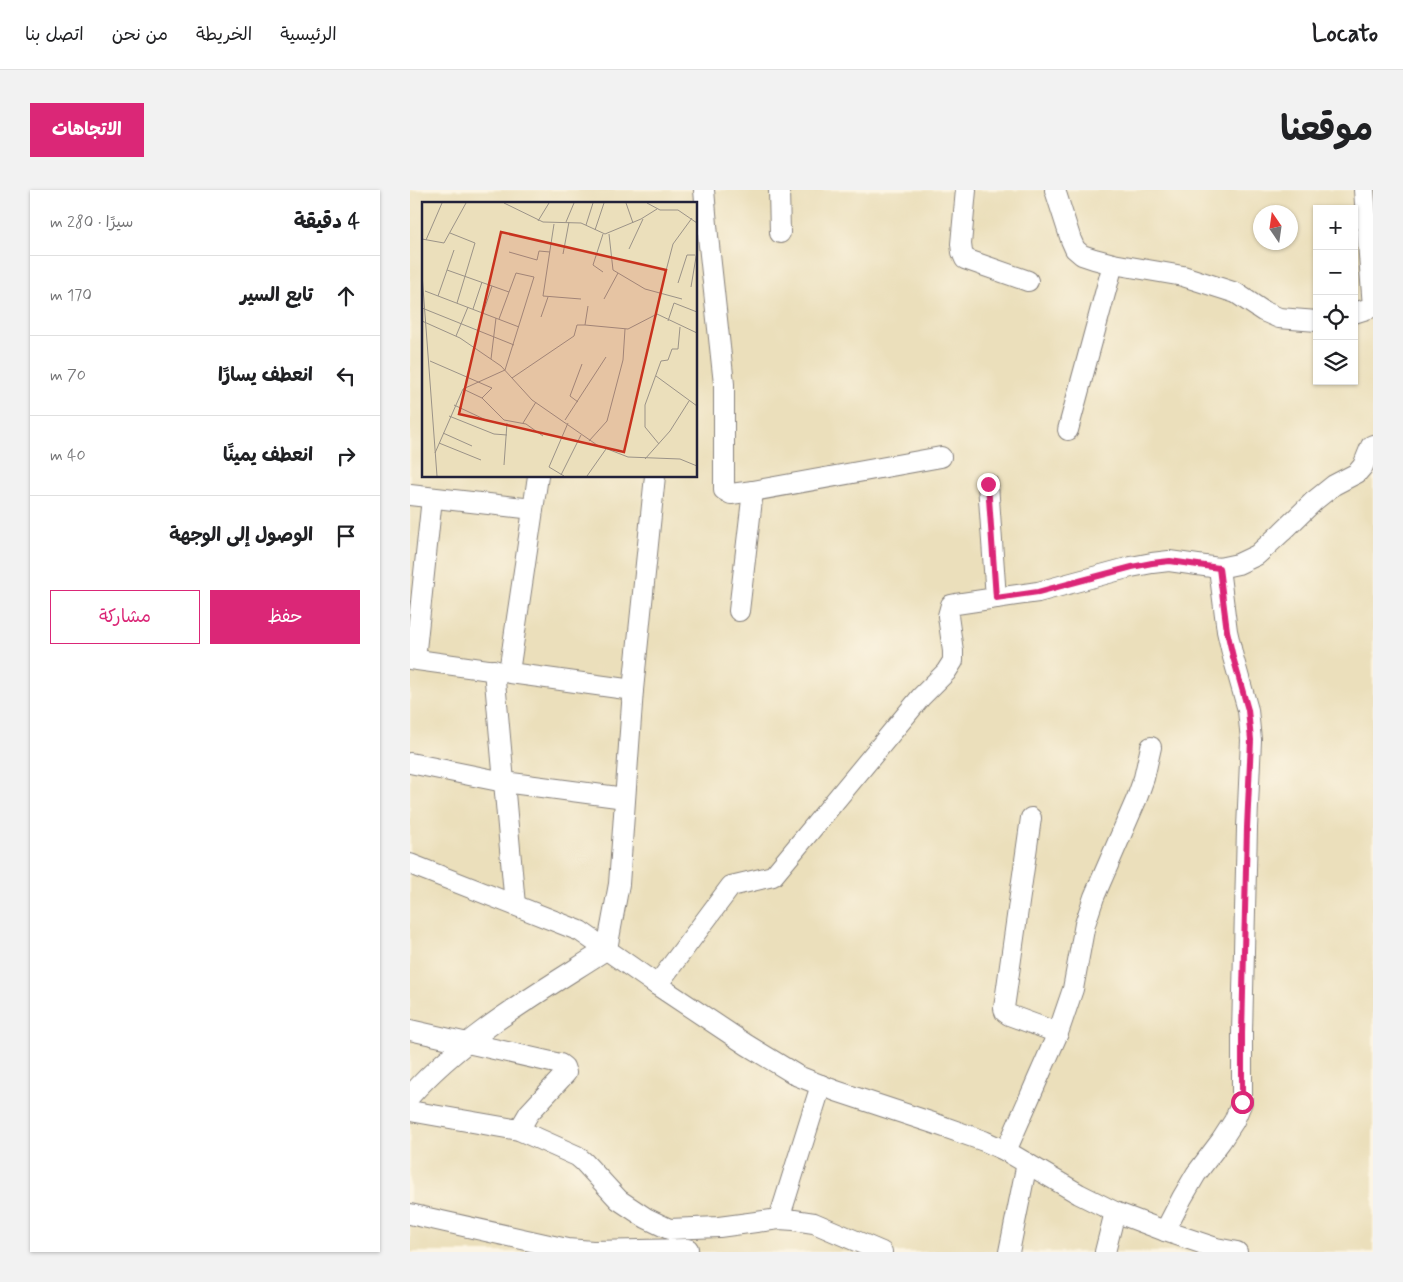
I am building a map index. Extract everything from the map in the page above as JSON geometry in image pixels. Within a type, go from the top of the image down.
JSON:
[{"type":"street","points":[[704,190],[702,236],[724,384],[724,490],[731,494],[753,491],[941,457]]},
{"type":"street","points":[[779,190],[780,233]]},
{"type":"street","points":[[966,190],[961,244],[965,259],[1028,281]]},
{"type":"street","points":[[1055,190],[1071,240],[1075,249],[1082,255],[1113,264],[1183,276],[1236,293],[1263,311],[1279,318],[1313,321]]},
{"type":"street","points":[[1358,312],[1373,307],[1364,190]]},
{"type":"street","points":[[1068,430],[1113,264]]},
{"type":"street","points":[[657,985],[731,886],[773,876],[921,697],[946,672],[953,661],[954,651],[948,616],[950,606],[1038,592],[1152,563],[1170,561],[1219,568],[1238,564],[1257,555],[1314,501],[1334,485],[1357,473],[1363,466],[1373,445]]},
{"type":"street","points":[[515,905],[504,782],[502,671],[538,478]]},
{"type":"street","points":[[410,1096],[426,1079],[468,1043],[509,1012],[607,949],[619,884],[633,690],[655,478]]},
{"type":"street","points":[[988,484],[996,598]]},
{"type":"street","points":[[739,611],[753,491]]},
{"type":"street","points":[[410,495],[533,509]]},
{"type":"street","points":[[432,498],[412,659],[633,690]]},
{"type":"street","points":[[1165,1232],[1196,1174],[1234,1121],[1242,1102],[1247,828],[1251,740],[1248,710],[1227,631],[1219,568]]},
{"type":"street","points":[[1006,1150],[1058,1034],[1073,989],[1085,924],[1094,897],[1137,798],[1151,747]]},
{"type":"street","points":[[410,763],[504,782],[625,798]]},
{"type":"street","points":[[1031,818],[1004,1008],[1005,1012],[1009,1015],[1058,1034]]},
{"type":"street","points":[[410,864],[580,931],[657,985],[798,1076],[1006,1150],[1079,1194],[1115,1212],[1165,1232],[1216,1248],[1237,1252]]},
{"type":"street","points":[[410,1030],[560,1064],[564,1067],[566,1073],[529,1113],[519,1130]]},
{"type":"street","points":[[779,1219],[821,1085]]},
{"type":"street","points":[[410,1111],[519,1130],[577,1156],[620,1200],[646,1218],[669,1229],[719,1227],[779,1219],[794,1220],[814,1223],[882,1252]]},
{"type":"street","points":[[1009,1252],[1027,1163]]},
{"type":"street","points":[[1105,1252],[1115,1212]]},
{"type":"street","points":[[410,1214],[567,1249],[593,1251],[688,1250],[683,1229]]},
{"type":"route","points":[[988,484],[996,598],[1038,592],[1152,563],[1170,561],[1219,568],[1227,631],[1248,710],[1251,740],[1247,828],[1242,1102]]}]
